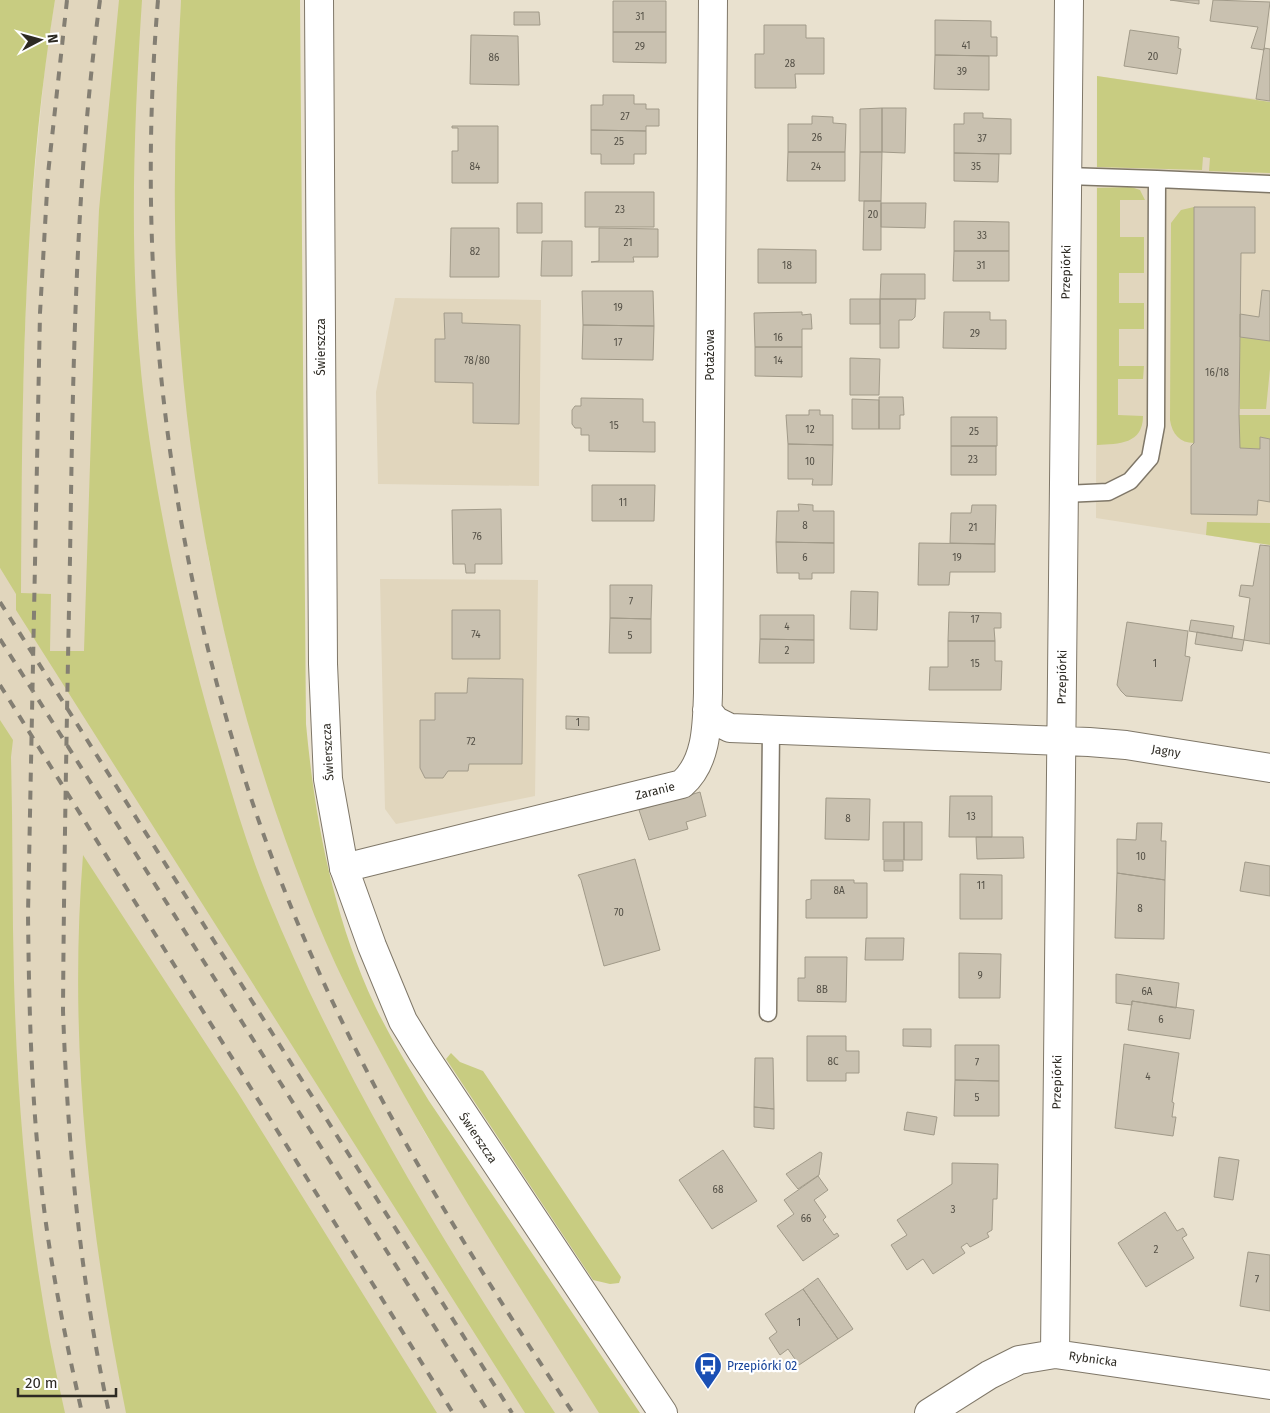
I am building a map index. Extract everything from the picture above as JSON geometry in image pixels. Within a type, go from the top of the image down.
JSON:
[{"type":"street","name":"Świerszcza","points":[[319,0],[323,664],[328,779],[344,868],[372,946],[404,1021],[422,1052],[663,1413]]},
{"type":"street","name":"Potażowa","points":[[707,710],[713,0]]},
{"type":"street","name":"Przepiórki","points":[[1055,1354],[1069,0]]},
{"type":"street","name":"Zaranie","points":[[344,868],[682,784],[693,775],[702,754],[707,710]]},
{"type":"street","points":[[707,710],[716,721],[730,728],[1061,741]]},
{"type":"street","name":"Jagny","points":[[1061,741],[1126,745],[1270,768]]},
{"type":"street","name":"Rybnicka","points":[[929,1413],[989,1375],[1019,1360],[1055,1354],[1270,1385]]},
{"type":"lane","points":[[1067,176],[1270,184]]},
{"type":"lane","points":[[1064,494],[1108,492],[1130,481],[1150,458],[1156,426],[1157,180]]},
{"type":"lane","points":[[768,1013],[771,730]]},
{"type":"shaded area","points":[[55,0],[181,0],[176,109],[175,223],[181,341],[192,450],[209,561],[232,664],[259,755],[279,819],[335,963],[379,1049],[426,1135],[602,1413],[0,1413],[0,568],[16,593],[28,242],[46,55]]},
{"type":"shaded area","points":[[1097,76],[1270,101],[1270,545],[1096,518]]},
{"type":"shaded area","points":[[395,298],[541,300],[539,486],[378,484],[376,392]]},
{"type":"shaded area","points":[[380,579],[538,580],[535,796],[396,824],[385,809]]},
{"type":"green space","points":[[0,0],[55,0],[44,74],[30,222],[22,444],[21,593],[51,594],[50,651],[84,651],[99,210],[119,0],[142,0],[136,104],[134,208],[134,260],[140,363],[152,456],[175,579],[194,660],[216,740],[260,879],[297,966],[329,1033],[399,1163],[475,1289],[555,1413],[525,1413],[16,610],[16,594],[0,568]]},
{"type":"green space","points":[[181,0],[300,0],[306,724],[315,796],[328,868],[348,938],[375,1006],[429,1101],[640,1413],[599,1413],[449,1172],[384,1058],[335,963],[299,875],[267,785],[240,693],[217,599],[199,505],[186,410],[178,315],[175,220],[176,110]]},
{"type":"green space","points":[[1097,76],[1270,102],[1270,173],[1209,171],[1210,158],[1203,157],[1202,170],[1097,167]]},
{"type":"green space","points":[[1131,187],[1140,190],[1145,200],[1120,200],[1120,237],[1144,237],[1144,273],[1119,273],[1119,303],[1144,303],[1144,329],[1119,329],[1119,366],[1144,366],[1143,379],[1118,379],[1118,415],[1143,416],[1142,425],[1139,432],[1128,441],[1097,445],[1097,188]]},
{"type":"green space","points":[[1194,207],[1194,443],[1189,443],[1178,437],[1173,430],[1170,420],[1171,223],[1181,210]]},
{"type":"green space","points":[[1240,337],[1270,341],[1270,369],[1266,409],[1240,409]]},
{"type":"green space","points":[[1239,415],[1270,415],[1270,439],[1260,437],[1260,449],[1240,448]]},
{"type":"green space","points":[[1207,522],[1270,523],[1270,545],[1206,535]]},
{"type":"green space","points":[[0,720],[13,740],[11,757],[14,981],[23,1144],[35,1252],[53,1360],[65,1413],[0,1413]]},
{"type":"green space","points":[[83,855],[238,1093],[437,1413],[126,1413],[102,1275],[85,1136],[78,995]]},
{"type":"green space","points":[[451,1053],[460,1062],[483,1071],[621,1277],[619,1283],[610,1284],[593,1280],[446,1059]]},
{"type":"building","points":[[1170,0],[1199,0],[1199,4]]},
{"type":"building","points":[[1213,0],[1270,2],[1264,50],[1251,48],[1258,27],[1210,21]]},
{"type":"building","points":[[613,1],[666,1],[666,32],[613,32]]},
{"type":"building","points":[[514,12],[539,12],[540,25],[514,25]]},
{"type":"building","points":[[935,20],[991,21],[991,37],[997,37],[997,56],[935,55]]},
{"type":"building","points":[[764,25],[806,25],[806,38],[824,38],[824,74],[795,74],[796,88],[755,88],[755,54],[764,54]]},
{"type":"building","points":[[1130,30],[1179,37],[1178,48],[1181,49],[1177,74],[1124,66]]},
{"type":"building","points":[[613,32],[666,32],[666,63],[613,62]]},
{"type":"building","points":[[471,35],[518,36],[519,85],[470,84]]},
{"type":"building","points":[[1264,48],[1270,49],[1270,101],[1256,99]]},
{"type":"building","points":[[935,55],[989,56],[989,90],[934,89]]},
{"type":"building","points":[[603,95],[634,95],[634,104],[646,104],[646,109],[659,109],[659,126],[646,126],[646,131],[591,130],[591,105],[603,105]]},
{"type":"building","points":[[882,108],[882,152],[860,152],[860,109]]},
{"type":"building","points":[[882,108],[906,108],[905,153],[882,152]]},
{"type":"building","points":[[964,113],[983,113],[983,118],[1011,119],[1011,154],[954,153],[954,124],[964,124]]},
{"type":"building","points":[[812,116],[833,117],[833,123],[846,124],[845,152],[788,152],[788,124],[812,124]]},
{"type":"building","points":[[452,126],[498,126],[498,183],[452,183],[452,151],[458,151],[458,128],[452,128]]},
{"type":"building","points":[[591,130],[646,131],[646,154],[634,154],[634,164],[601,164],[601,154],[591,154]]},
{"type":"building","points":[[788,152],[845,152],[845,181],[787,181]]},
{"type":"building","points":[[860,152],[882,152],[881,201],[859,201]]},
{"type":"building","points":[[954,153],[999,154],[998,182],[954,181]]},
{"type":"building","points":[[585,192],[654,192],[654,227],[585,227]]},
{"type":"building","points":[[864,201],[881,201],[881,250],[863,250]]},
{"type":"building","points":[[517,203],[542,203],[542,233],[517,233]]},
{"type":"building","points":[[881,203],[926,203],[925,228],[881,227]]},
{"type":"building","points":[[1194,207],[1255,207],[1255,253],[1241,253],[1239,415],[1240,448],[1260,449],[1260,437],[1270,439],[1270,502],[1258,500],[1257,515],[1191,514],[1191,446],[1194,443]]},
{"type":"building","points":[[954,221],[1009,222],[1009,251],[954,251]]},
{"type":"building","points":[[451,228],[499,228],[499,277],[450,277]]},
{"type":"building","points":[[599,228],[658,229],[658,257],[633,257],[634,262],[591,262],[599,261]]},
{"type":"building","points":[[542,241],[572,241],[572,276],[541,276]]},
{"type":"building","points":[[758,249],[816,250],[816,283],[758,283]]},
{"type":"building","points":[[954,251],[1009,251],[1009,281],[953,281]]},
{"type":"building","points":[[881,274],[925,274],[925,299],[880,299]]},
{"type":"building","points":[[1262,290],[1270,291],[1270,341],[1240,337],[1240,314],[1259,317]]},
{"type":"building","points":[[582,291],[653,291],[654,326],[583,325]]},
{"type":"building","points":[[850,299],[880,299],[880,324],[850,324]]},
{"type":"building","points":[[880,299],[916,299],[915,317],[912,320],[899,320],[899,348],[880,348]]},
{"type":"building","points":[[802,312],[802,315],[811,314],[812,329],[802,329],[802,347],[755,347],[754,313]]},
{"type":"building","points":[[944,312],[990,312],[990,320],[1006,320],[1006,349],[943,348]]},
{"type":"building","points":[[444,313],[462,313],[462,323],[520,325],[519,424],[473,423],[473,383],[435,382],[435,339],[445,339]]},
{"type":"building","points":[[583,325],[654,326],[653,360],[582,359]]},
{"type":"building","points":[[755,347],[802,347],[802,377],[755,376]]},
{"type":"building","points":[[850,358],[880,359],[879,395],[850,395]]},
{"type":"building","points":[[879,397],[903,397],[904,415],[900,415],[900,429],[879,429]]},
{"type":"building","points":[[581,398],[643,399],[643,422],[655,422],[655,452],[589,451],[589,435],[581,435],[581,428],[575,428],[572,424],[572,410],[575,406],[581,406]]},
{"type":"building","points":[[852,399],[879,400],[879,429],[852,429]]},
{"type":"building","points":[[809,410],[820,410],[820,415],[833,415],[833,445],[788,444],[786,415],[809,415]]},
{"type":"building","points":[[951,417],[997,417],[997,446],[951,446]]},
{"type":"building","points":[[788,444],[833,445],[832,485],[812,485],[813,479],[788,479]]},
{"type":"building","points":[[951,446],[996,446],[996,475],[951,475]]},
{"type":"building","points":[[592,485],[655,485],[654,521],[592,521]]},
{"type":"building","points":[[798,504],[813,505],[813,511],[834,511],[834,543],[776,542],[777,511],[799,511]]},
{"type":"building","points":[[972,505],[996,505],[995,544],[950,543],[951,513],[971,513]]},
{"type":"building","points":[[501,509],[502,564],[475,564],[475,573],[466,573],[465,564],[453,564],[452,510]]},
{"type":"building","points":[[776,542],[834,543],[834,573],[812,573],[812,579],[799,579],[799,573],[777,573]]},
{"type":"building","points":[[919,543],[995,544],[995,572],[950,572],[949,585],[918,585]]},
{"type":"building","points":[[1260,545],[1270,546],[1270,644],[1244,640],[1250,598],[1239,596],[1241,585],[1253,586]]},
{"type":"building","points":[[610,585],[652,585],[651,619],[610,618]]},
{"type":"building","points":[[851,591],[878,592],[877,630],[850,629]]},
{"type":"building","points":[[452,610],[500,610],[500,659],[452,659]]},
{"type":"building","points":[[949,612],[1001,613],[1001,628],[994,628],[995,641],[948,641]]},
{"type":"building","points":[[760,615],[814,615],[814,640],[760,639]]},
{"type":"building","points":[[610,618],[651,619],[651,653],[609,653]]},
{"type":"building","points":[[1191,620],[1234,626],[1232,638],[1189,631]]},
{"type":"building","points":[[1127,622],[1188,631],[1185,656],[1190,657],[1182,701],[1126,696],[1121,691],[1117,685]]},
{"type":"building","points":[[1197,632],[1244,640],[1242,651],[1195,644]]},
{"type":"building","points":[[760,639],[814,640],[814,663],[759,663]]},
{"type":"building","points":[[948,641],[995,641],[995,661],[1002,661],[1001,690],[929,690],[930,667],[948,667]]},
{"type":"building","points":[[468,678],[523,679],[522,764],[469,764],[468,771],[448,771],[443,778],[425,778],[420,768],[420,720],[435,720],[435,693],[467,693]]},
{"type":"building","points":[[566,716],[589,717],[589,730],[566,729]]},
{"type":"building","points":[[700,792],[706,816],[686,822],[688,829],[649,840],[639,810]]},
{"type":"building","points":[[950,796],[992,796],[992,837],[949,837]]},
{"type":"building","points":[[826,798],[870,799],[869,840],[825,839]]},
{"type":"building","points":[[883,822],[904,822],[904,860],[883,860]]},
{"type":"building","points":[[904,822],[922,822],[922,860],[904,860]]},
{"type":"building","points":[[1137,823],[1162,823],[1161,841],[1166,841],[1165,880],[1117,873],[1117,839],[1136,840]]},
{"type":"building","points":[[976,837],[1023,837],[1024,858],[977,859]]},
{"type":"building","points":[[635,859],[660,950],[604,966],[581,880],[578,875]]},
{"type":"building","points":[[884,861],[903,861],[903,871],[884,871]]},
{"type":"building","points":[[1245,862],[1270,866],[1270,896],[1240,891]]},
{"type":"building","points":[[1117,873],[1165,880],[1164,939],[1115,938]]},
{"type":"building","points":[[960,874],[1002,875],[1002,919],[960,919]]},
{"type":"building","points":[[811,880],[854,880],[854,883],[867,883],[867,918],[806,918],[806,900],[811,899]]},
{"type":"building","points":[[866,938],[904,938],[903,960],[865,960]]},
{"type":"building","points":[[959,953],[1001,954],[1000,998],[959,998]]},
{"type":"building","points":[[805,957],[847,957],[846,1002],[798,1001],[798,978],[805,978]]},
{"type":"building","points":[[1116,974],[1179,983],[1176,1008],[1132,1001],[1132,1005],[1116,1003]]},
{"type":"building","points":[[1132,1001],[1194,1010],[1190,1039],[1128,1030]]},
{"type":"building","points":[[903,1029],[931,1029],[931,1047],[903,1046]]},
{"type":"building","points":[[807,1036],[846,1036],[846,1051],[859,1051],[859,1073],[846,1073],[846,1081],[807,1081]]},
{"type":"building","points":[[1124,1044],[1179,1053],[1172,1102],[1174,1103],[1172,1117],[1176,1117],[1173,1136],[1115,1128]]},
{"type":"building","points":[[955,1045],[999,1045],[999,1081],[955,1080]]},
{"type":"building","points":[[755,1058],[773,1058],[774,1109],[754,1107]]},
{"type":"building","points":[[955,1080],[999,1081],[999,1116],[954,1116]]},
{"type":"building","points":[[754,1107],[774,1109],[774,1129],[754,1127]]},
{"type":"building","points":[[907,1112],[937,1117],[934,1135],[904,1130]]},
{"type":"building","points":[[723,1150],[757,1201],[712,1229],[679,1180]]},
{"type":"building","points":[[820,1152],[822,1153],[819,1175],[798,1189],[786,1174]]},
{"type":"building","points":[[1219,1157],[1239,1160],[1233,1200],[1214,1197]]},
{"type":"building","points":[[952,1163],[998,1164],[997,1199],[993,1199],[992,1230],[987,1233],[989,1237],[970,1247],[967,1243],[961,1247],[965,1253],[933,1274],[923,1259],[907,1270],[891,1245],[907,1235],[897,1220],[952,1184]]},
{"type":"building","points":[[818,1176],[828,1190],[814,1200],[826,1217],[823,1220],[834,1235],[837,1233],[839,1236],[803,1261],[777,1226],[794,1214],[784,1200]]},
{"type":"building","points":[[1165,1212],[1177,1231],[1183,1228],[1187,1235],[1182,1238],[1194,1258],[1146,1287],[1118,1243]]},
{"type":"building","points":[[1248,1252],[1270,1255],[1270,1311],[1240,1306]]},
{"type":"building","points":[[818,1278],[853,1329],[838,1339],[803,1289]]},
{"type":"building","points":[[803,1289],[838,1339],[799,1365],[788,1349],[780,1355],[769,1338],[777,1332],[765,1314]]},
{"type":"railway","points":[[67,0],[48,174],[40,313],[28,914],[31,1048],[41,1182],[58,1298],[82,1413]]},
{"type":"railway","points":[[100,0],[85,139],[74,348],[63,1011],[68,1113],[77,1213],[90,1313],[109,1413]]},
{"type":"railway","points":[[158,0],[151,129],[153,258],[162,388],[180,516],[207,643],[241,768],[284,890],[336,1009],[362,1061],[447,1215],[573,1413]]},
{"type":"railway","points":[[0,602],[512,1413]]},
{"type":"railway","points":[[0,639],[489,1413]]},
{"type":"railway","points":[[0,685],[453,1413]]},
{"type":"place","name":"Przepiórki 02","points":[[708,1390]]}]
